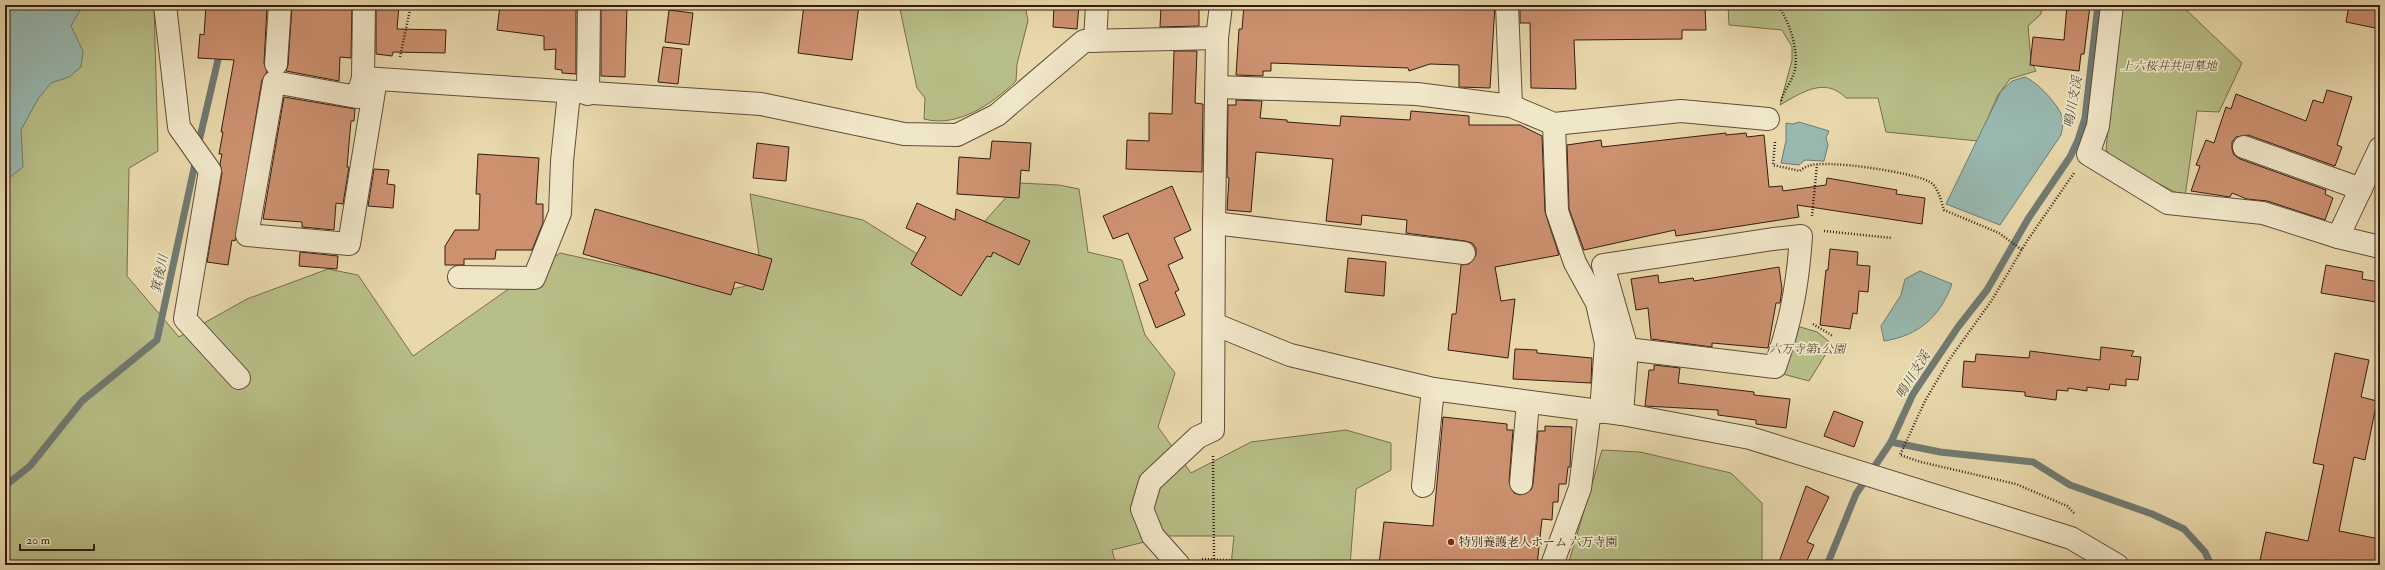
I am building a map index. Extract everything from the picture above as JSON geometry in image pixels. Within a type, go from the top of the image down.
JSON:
[{"type":"street","points":[[165,5],[179,127],[210,171],[186,319],[239,378]]},
{"type":"street","points":[[276,64],[280,5]]},
{"type":"street","points":[[364,5],[378,79],[349,244],[247,235],[274,82],[357,97],[378,79],[761,104],[904,134],[957,134],[998,115],[1084,41],[1218,38]]},
{"type":"street","points":[[459,277],[534,278],[560,213],[562,162],[579,93],[589,5]]},
{"type":"street","points":[[1095,41],[1097,5]]},
{"type":"street","points":[[1177,562],[1152,536],[1142,509],[1150,482],[1198,437],[1213,430],[1214,223],[1218,38],[1221,5]]},
{"type":"street","points":[[1507,5],[1511,106]]},
{"type":"street","points":[[2112,5],[2098,126],[2088,154],[2168,203],[2263,213],[2338,237],[2380,248]]},
{"type":"street","points":[[1217,87],[1417,94],[1511,106],[1554,124],[1681,111],[1772,120]]},
{"type":"street","points":[[1554,124],[1557,211],[1575,263],[1597,303],[1606,343],[1604,412]]},
{"type":"street","points":[[2244,147],[2361,189]]},
{"type":"street","points":[[2338,237],[2380,148]]},
{"type":"street","points":[[1214,223],[1464,253]]},
{"type":"street","points":[[1552,565],[1627,349],[1603,264],[1801,236],[1798,278],[1792,312],[1775,367],[1627,349]]},
{"type":"street","points":[[1214,324],[1290,355],[1433,389],[1604,412],[1750,438],[2071,538],[2117,565]]},
{"type":"street","points":[[1423,486],[1433,389]]},
{"type":"street","points":[[1521,483],[1528,402]]},
{"type":"path","points":[[378,79],[411,5]]},
{"type":"path","points":[[1777,5],[1789,28],[1797,57],[1794,74],[1784,90],[1772,120],[1773,165],[1800,171],[1808,165],[1841,164],[1888,170],[1930,181],[1939,195],[1944,210],[1999,233],[2022,250]]},
{"type":"path","points":[[2076,516],[2067,506],[2016,484],[1921,462],[1900,455],[1924,401],[1949,360],[1992,300],[2022,250],[2088,154]]},
{"type":"path","points":[[1801,236],[1812,221],[1817,165]]},
{"type":"path","points":[[1801,236],[1823,231],[1892,238]]},
{"type":"path","points":[[1213,430],[1214,560]]},
{"type":"path","points":[[1177,562],[1214,560],[1331,565]]},
{"type":"green space","points":[[5,5],[154,5],[158,151],[129,168],[127,276],[179,337],[247,299],[328,269],[358,275],[413,356],[560,253],[728,290],[763,282],[750,194],[863,220],[927,260],[958,251],[1019,183],[1059,185],[1079,189],[1088,252],[1122,260],[1145,335],[1175,373],[1158,427],[1191,473],[1251,442],[1346,430],[1391,443],[1391,470],[1356,489],[1350,565],[1231,565],[1234,536],[1169,536],[1112,550],[1116,565],[5,565]]},
{"type":"green space","points":[[899,5],[1025,5],[1028,21],[1017,64],[1016,81],[1007,90],[985,106],[962,117],[937,121],[924,119],[925,98],[917,88]]},
{"type":"green space","points":[[1728,5],[2042,5],[2041,14],[2028,26],[2031,61],[2036,71],[2010,79],[1998,95],[1978,141],[1886,132],[1878,98],[1846,98],[1838,91],[1821,87],[1805,92],[1780,105],[1792,60],[1792,47],[1782,30],[1729,25]]},
{"type":"green space","name":"上六桜井共同墓地","points":[[2121,5],[2181,5],[2242,63],[2219,112],[2197,111],[2185,197],[2112,160],[2106,149]]},
{"type":"green space","name":"六万寺第1公園","points":[[1797,326],[1817,332],[1832,344],[1809,381],[1779,373]]},
{"type":"green space","points":[[1602,450],[1640,452],[1731,473],[1762,503],[1762,565],[1568,565]]},
{"type":"water","points":[[5,5],[83,5],[71,26],[83,51],[81,67],[69,77],[51,83],[38,99],[21,130],[23,167],[5,181]]},
{"type":"water","points":[[2025,77],[2041,88],[2056,105],[2063,118],[2062,131],[2061,135],[2000,225],[1946,204],[2001,91],[2012,81]]},
{"type":"water","points":[[1799,122],[1829,131],[1826,138],[1828,145],[1824,161],[1805,160],[1799,165],[1781,163],[1786,141],[1786,123],[1793,124]]},
{"type":"water","points":[[1920,271],[1952,284],[1947,296],[1934,315],[1926,323],[1907,335],[1884,341],[1881,326],[1901,295],[1905,279]]},
{"type":"building","points":[[206,5],[267,7],[264,63],[267,72],[262,80],[235,241],[232,240],[228,265],[207,262],[222,173],[220,164],[222,154],[219,154],[223,132],[221,132],[234,60],[198,58],[200,34],[204,35]]},
{"type":"building","points":[[324,5],[352,5],[351,58],[340,57],[339,81],[286,71],[288,65],[292,6],[324,8]]},
{"type":"building","points":[[376,5],[399,5],[397,29],[446,30],[445,53],[393,52],[392,56],[376,54]]},
{"type":"building","points":[[500,5],[576,5],[576,74],[562,73],[562,70],[555,69],[556,49],[544,50],[544,36],[497,30]]},
{"type":"building","points":[[601,5],[627,5],[625,77],[601,76]]},
{"type":"building","points":[[804,5],[859,5],[852,60],[798,53]]},
{"type":"building","points":[[1054,5],[1079,5],[1077,29],[1053,27]]},
{"type":"building","points":[[1244,5],[1495,5],[1490,88],[1459,87],[1459,65],[1430,64],[1409,71],[1408,68],[1271,63],[1271,71],[1263,71],[1263,76],[1236,75],[1239,29],[1242,29]]},
{"type":"building","points":[[1520,5],[1705,5],[1706,30],[1682,30],[1682,39],[1574,40],[1576,89],[1531,88],[1530,23],[1520,23]]},
{"type":"building","points":[[2067,5],[2090,6],[2084,54],[2081,54],[2079,71],[2030,65],[2033,37],[2064,40]]},
{"type":"building","points":[[2349,5],[2380,5],[2380,29],[2346,22]]},
{"type":"building","points":[[1161,6],[1199,7],[1199,26],[1160,27]]},
{"type":"building","points":[[669,10],[693,13],[689,45],[665,42]]},
{"type":"building","points":[[663,47],[682,49],[678,84],[658,82]]},
{"type":"building","points":[[1174,51],[1197,51],[1195,103],[1203,104],[1202,172],[1126,169],[1127,140],[1149,141],[1149,113],[1172,114]]},
{"type":"building","points":[[2327,90],[2352,97],[2337,145],[2342,147],[2335,166],[2248,135],[2236,137],[2232,142],[2234,155],[2240,159],[2326,190],[2325,194],[2333,198],[2325,220],[2267,201],[2247,199],[2232,193],[2230,197],[2191,191],[2200,166],[2196,165],[2206,140],[2214,143],[2226,107],[2231,109],[2236,94],[2306,121],[2313,100],[2323,103]]},
{"type":"building","points":[[284,97],[355,109],[354,121],[351,121],[347,167],[349,167],[343,204],[336,203],[334,230],[302,227],[302,222],[263,219]]},
{"type":"building","points":[[1236,100],[1262,101],[1260,118],[1287,120],[1287,122],[1340,126],[1341,116],[1410,120],[1411,111],[1469,116],[1469,125],[1520,125],[1542,136],[1545,212],[1559,255],[1495,267],[1501,301],[1515,299],[1508,358],[1448,350],[1452,314],[1456,314],[1461,265],[1469,264],[1476,255],[1476,248],[1472,243],[1406,233],[1407,220],[1362,215],[1361,225],[1326,221],[1333,159],[1256,152],[1251,212],[1227,210],[1229,178],[1227,177],[1228,105],[1236,105]]},
{"type":"building","points":[[1726,133],[1726,135],[1746,133],[1747,137],[1764,135],[1769,187],[1782,186],[1783,191],[1826,185],[1827,178],[1897,190],[1896,194],[1925,198],[1922,224],[1797,205],[1799,217],[1676,236],[1675,230],[1584,250],[1569,209],[1567,145],[1601,140],[1602,147]]},
{"type":"building","points":[[992,141],[1031,143],[1029,171],[1021,170],[1019,198],[957,194],[959,157],[990,159]]},
{"type":"building","points":[[757,143],[789,147],[786,181],[753,178]]},
{"type":"building","points":[[478,154],[539,158],[536,204],[543,204],[543,223],[532,250],[496,250],[495,259],[464,259],[464,265],[445,265],[445,246],[455,230],[479,230],[480,194],[476,194]]},
{"type":"building","points":[[374,169],[389,170],[387,184],[395,185],[393,208],[368,206]]},
{"type":"building","points":[[1172,186],[1191,230],[1174,238],[1183,258],[1168,265],[1179,290],[1175,292],[1185,315],[1156,328],[1139,284],[1148,280],[1128,233],[1113,239],[1103,216]]},
{"type":"building","points":[[917,203],[955,220],[956,209],[1030,241],[1019,265],[993,252],[991,257],[987,256],[961,296],[911,264],[926,237],[906,228]]},
{"type":"building","points":[[595,209],[772,259],[763,290],[735,282],[731,295],[583,254]]},
{"type":"building","points":[[1830,249],[1858,252],[1857,265],[1870,266],[1868,292],[1859,291],[1857,314],[1853,313],[1850,329],[1820,325],[1826,270],[1828,270]]},
{"type":"building","points":[[300,252],[338,256],[337,269],[299,266]]},
{"type":"building","points":[[1348,258],[1386,262],[1384,296],[1345,292]]},
{"type":"building","points":[[2326,265],[2363,272],[2362,279],[2379,282],[2376,302],[2321,293]]},
{"type":"building","points":[[1779,267],[1782,289],[1780,303],[1776,303],[1768,348],[1712,343],[1712,347],[1651,339],[1648,308],[1636,310],[1631,279],[1658,275],[1659,283],[1693,278],[1694,281]]},
{"type":"building","points":[[2101,347],[2134,351],[2131,356],[2141,357],[2138,380],[2126,379],[2126,386],[2110,384],[2109,390],[2087,387],[2087,391],[2068,388],[2068,391],[2057,390],[2056,400],[2025,396],[2025,392],[1962,387],[1964,361],[1975,362],[1976,354],[2029,358],[2030,351],[2100,360]]},
{"type":"building","points":[[1515,349],[1537,350],[1537,353],[1592,358],[1591,383],[1513,379]]},
{"type":"building","points":[[2335,353],[2369,360],[2361,397],[2377,401],[2365,460],[2354,457],[2339,531],[2380,539],[2380,565],[2259,565],[2266,532],[2308,541],[2324,465],[2313,463]]},
{"type":"building","points":[[1654,365],[1680,368],[1678,383],[1754,392],[1754,395],[1790,399],[1786,428],[1756,424],[1756,420],[1718,415],[1718,410],[1645,406],[1649,370],[1654,370]]},
{"type":"building","points":[[1834,411],[1863,422],[1854,447],[1824,436]]},
{"type":"building","points":[[1443,417],[1507,424],[1507,430],[1513,430],[1509,482],[1514,493],[1520,495],[1531,490],[1533,484],[1538,431],[1545,431],[1545,426],[1572,427],[1570,467],[1568,467],[1566,484],[1559,484],[1558,502],[1553,502],[1552,520],[1542,519],[1537,565],[1379,565],[1384,522],[1433,526]]},
{"type":"building","points":[[1806,486],[1829,497],[1807,542],[1814,545],[1805,565],[1778,565]]},
{"type":"waterway","name":"鳴川支渓","points":[[2098,5],[2085,118],[2078,140],[2070,157],[2028,219],[1987,290],[1958,327],[1913,394],[1891,442],[1940,452],[2033,462],[2070,485],[2152,514],[2184,529],[2205,552],[2211,565]]},
{"type":"waterway","name":"箕後川","points":[[198,146],[220,51]]},
{"type":"waterway","name":"箕後川","points":[[5,486],[30,466],[82,401],[157,340],[196,159]]},
{"type":"waterway","points":[[1827,565],[1856,494],[1891,442]]},
{"type":"place","name":"特別養護老人ホーム 六万寺園","points":[[1451,542]]}]
